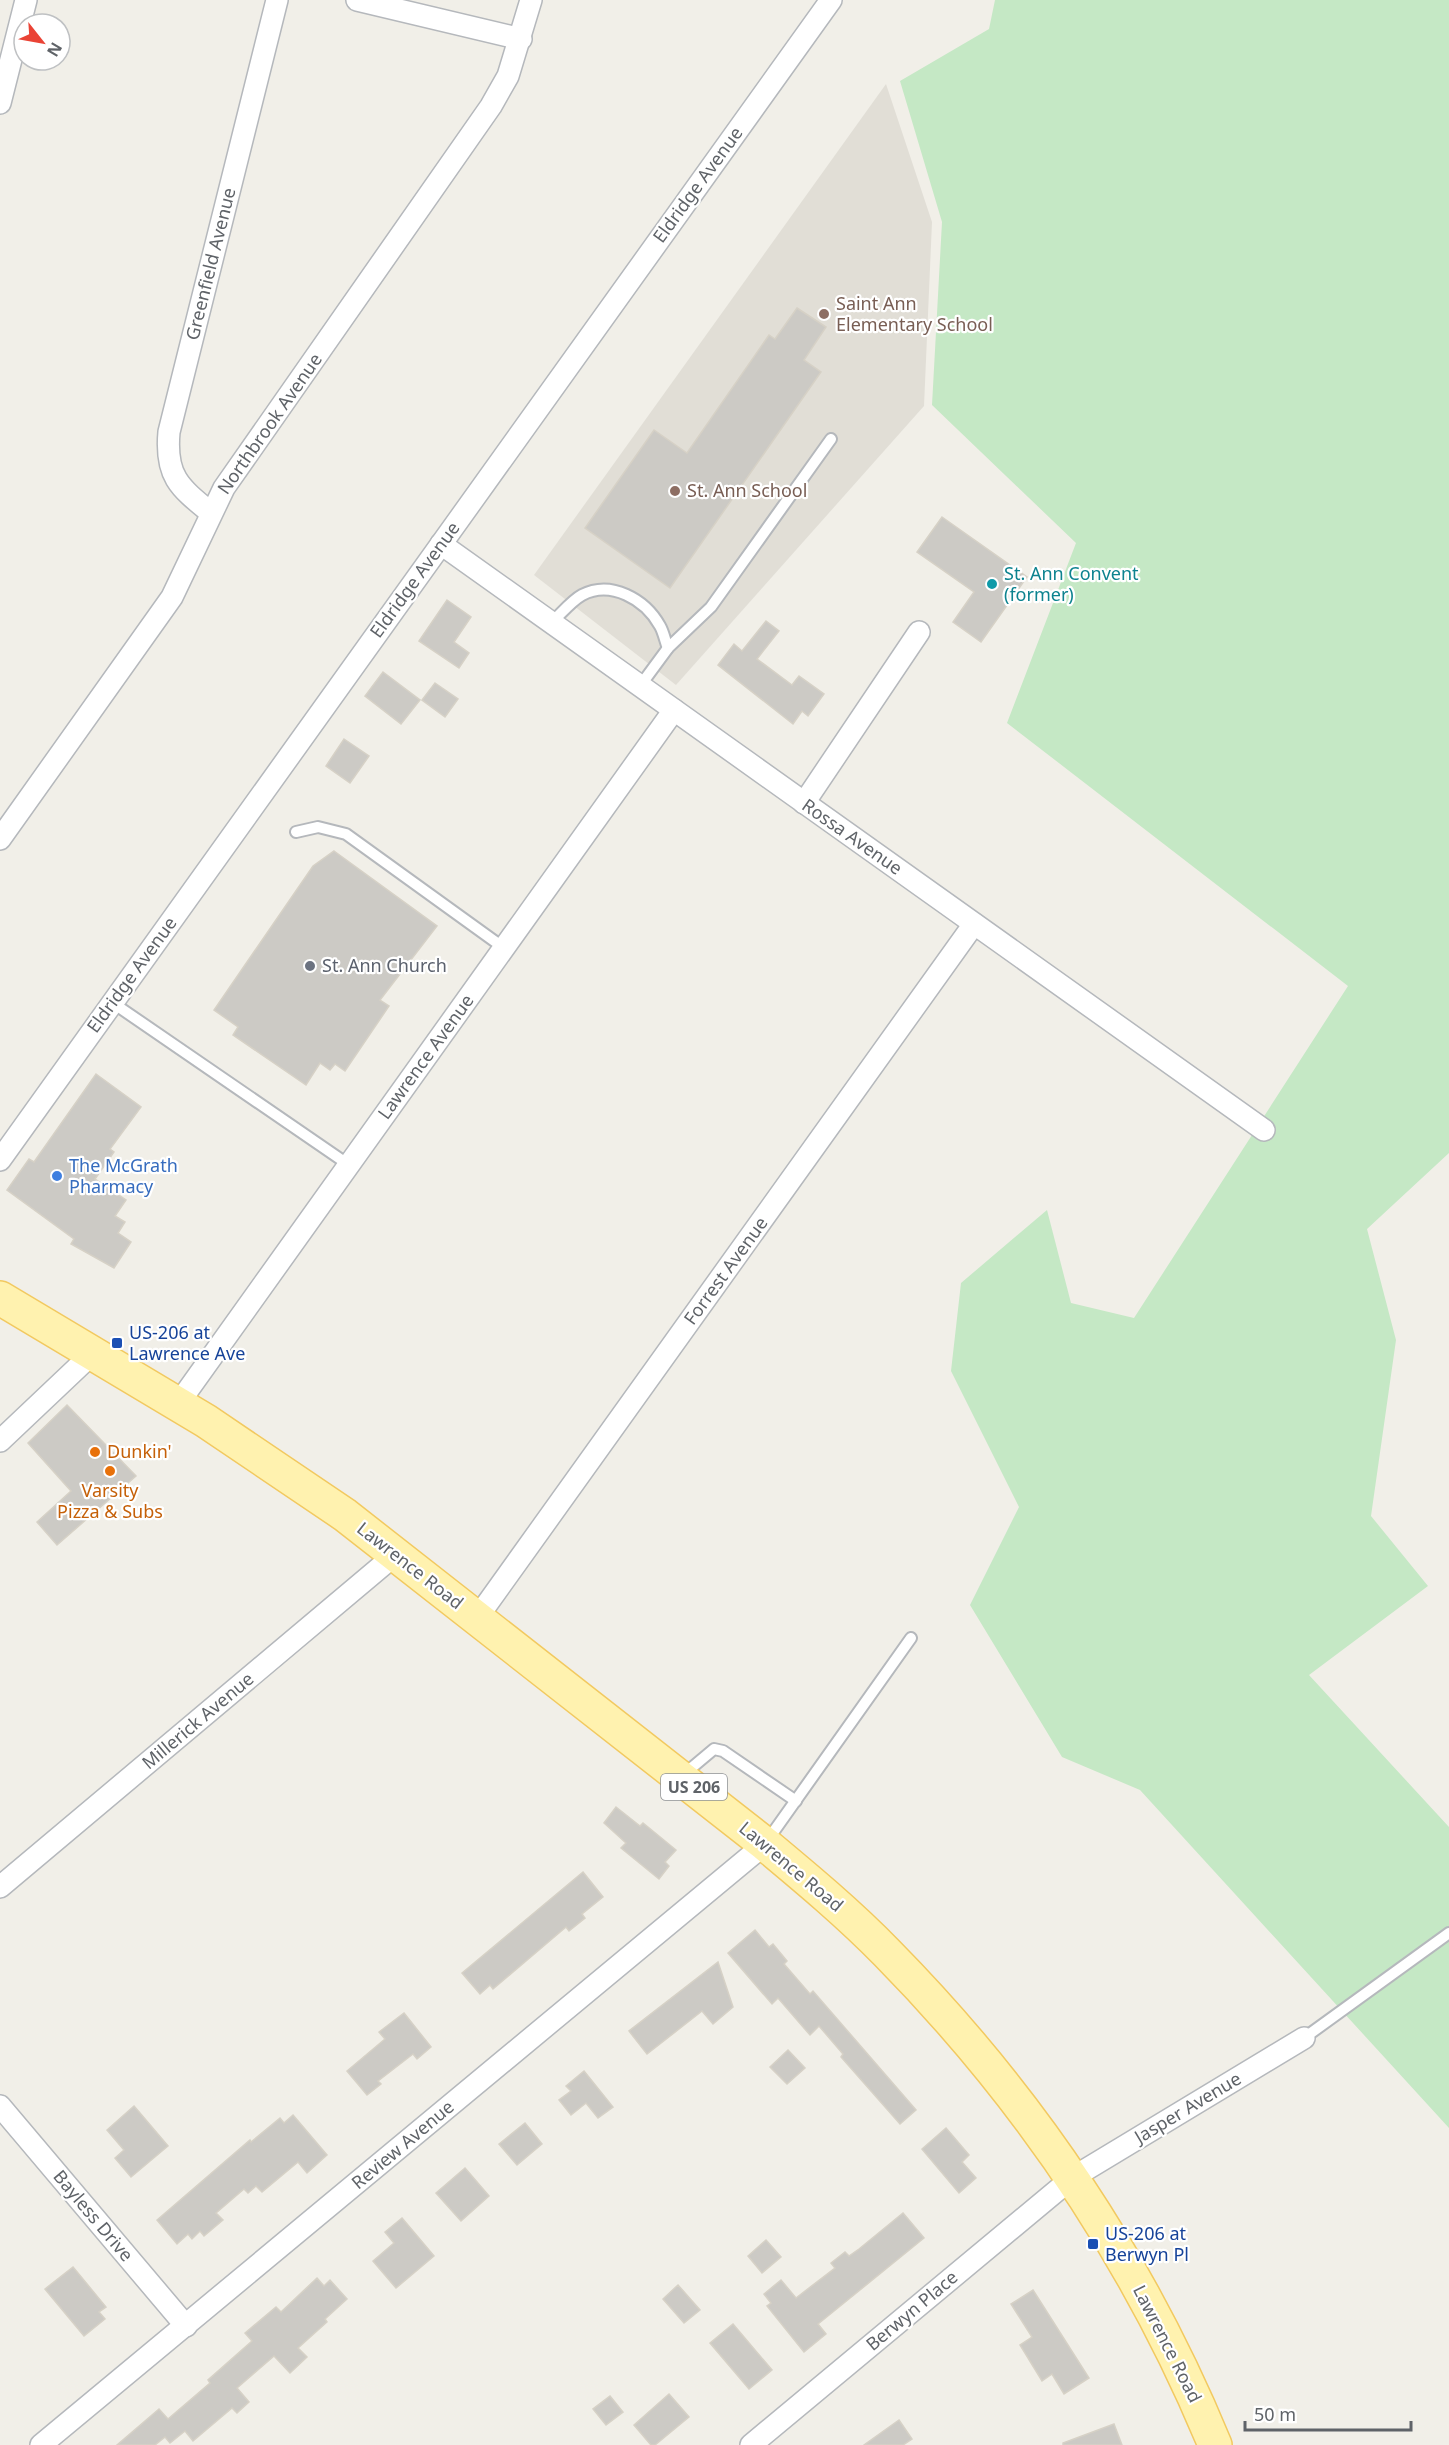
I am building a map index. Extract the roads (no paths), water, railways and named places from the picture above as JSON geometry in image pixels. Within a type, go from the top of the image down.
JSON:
[{"type":"main road","name":"Lawrence Road","points":[[0,1298],[259,1455],[396,1554],[681,1777],[830,1898],[887,1952],[959,2030],[1009,2091],[1072,2178],[1114,2243],[1153,2312],[1215,2445]]},
{"type":"street","points":[[0,103],[26,0]]},
{"type":"street","name":"Greenfield Avenue","points":[[211,513],[185,492],[171,474],[167,453],[169,432],[277,0]]},
{"type":"street","points":[[357,0],[521,39]]},
{"type":"street","name":"Northbrook Avenue","points":[[0,839],[172,597],[224,488],[491,106],[508,76],[531,0]]},
{"type":"street","name":"Eldridge Avenue","points":[[0,1160],[831,0]]},
{"type":"street","name":"Rossa Avenue","points":[[441,544],[1264,1130]]},
{"type":"street","points":[[804,803],[920,632]]},
{"type":"street","name":"Lawrence Avenue","points":[[178,1404],[674,710]]},
{"type":"street","name":"Forrest Avenue","points":[[477,1618],[974,924]]},
{"type":"street","points":[[0,1441],[93,1353]]},
{"type":"street","name":"Millerick Avenue","points":[[0,1887],[396,1554]]},
{"type":"street","name":"Review Avenue","points":[[41,2445],[765,1844]]},
{"type":"street","name":"Jasper Avenue","points":[[1072,2178],[1304,2038]]},
{"type":"street","name":"Bayless Drive","points":[[0,2106],[186,2326]]},
{"type":"street","name":"Berwyn Place","points":[[751,2445],[1072,2178]]},
{"type":"lane","points":[[640,686],[668,648],[711,607],[831,439]]},
{"type":"lane","points":[[551,623],[579,596],[594,590],[607,589],[622,592],[646,610],[660,626],[668,648]]},
{"type":"lane","points":[[296,832],[318,827],[346,834],[504,948]]},
{"type":"lane","points":[[113,1003],[349,1165]]},
{"type":"lane","points":[[765,1844],[911,1638]]},
{"type":"lane","points":[[681,1777],[714,1749],[723,1751],[796,1801]]},
{"type":"lane","points":[[1304,2038],[1449,1933]]},
{"type":"place","name":"Saint Ann Elementary School","points":[[824,314]]},
{"type":"place","name":"St. Ann School","points":[[675,491]]},
{"type":"place","name":"St. Ann Convent (former)","points":[[992,584]]},
{"type":"place","name":"St. Ann Church","points":[[310,966]]},
{"type":"place","name":"The McGrath Pharmacy","points":[[57,1176]]},
{"type":"place","name":"US-206 at Lawrence Ave","points":[[117,1343]]},
{"type":"place","name":"Dunkin'","points":[[95,1452]]},
{"type":"place","name":"Varsity Pizza & Subs","points":[[110,1471]]},
{"type":"place","name":"US-206 at Berwyn Pl","points":[[1093,2244]]}]
